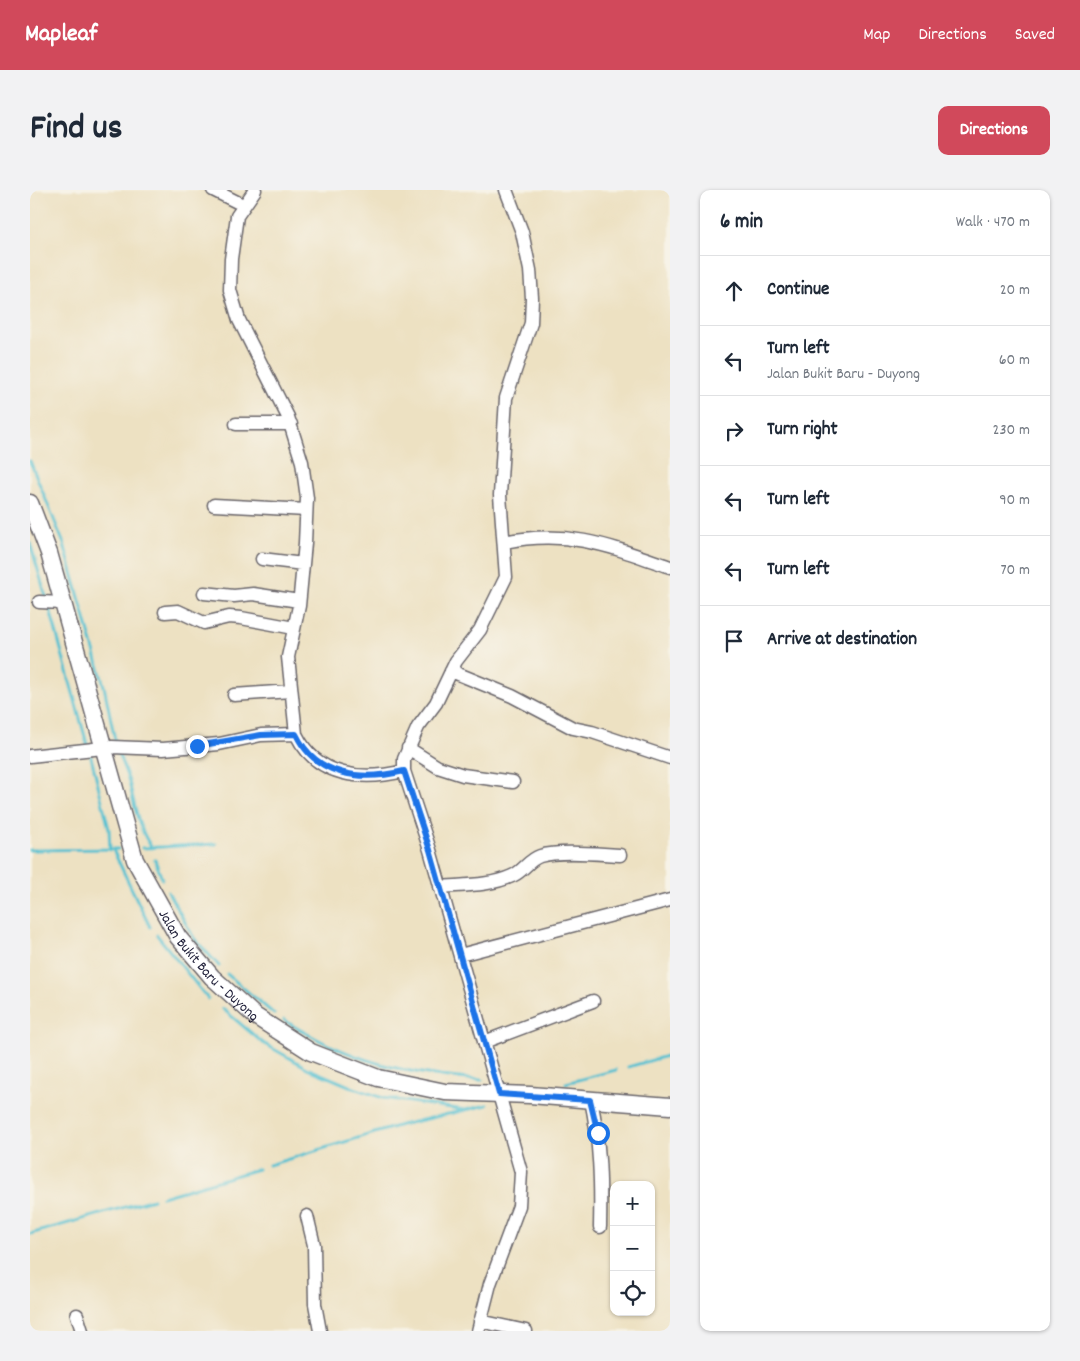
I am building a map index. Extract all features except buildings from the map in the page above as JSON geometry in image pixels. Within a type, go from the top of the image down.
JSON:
[{"type":"main road","name":"Jalan Bukit Baru - Duyong","points":[[30,503],[50,553],[52,602],[103,748],[135,860],[156,901],[178,937],[212,977],[255,1016],[311,1052],[378,1078],[445,1092],[670,1106]]},
{"type":"street","points":[[213,190],[243,205]]},
{"type":"street","points":[[255,190],[237,216],[233,236],[230,277],[233,304],[291,424],[302,462],[306,510],[303,564],[300,601],[288,657],[296,734],[302,746],[312,756],[342,774],[366,777],[404,771]]},
{"type":"street","points":[[506,190],[517,214],[522,232],[530,270],[532,298],[531,323],[506,398],[500,494],[506,577],[480,630],[465,647],[436,703],[418,727],[404,759],[404,771],[440,887],[518,1157],[521,1189],[519,1206],[490,1284],[479,1326],[526,1331]]},
{"type":"street","points":[[236,424],[291,424]]},
{"type":"street","points":[[214,505],[306,510]]},
{"type":"street","points":[[504,542],[532,536],[575,538],[670,567]]},
{"type":"street","points":[[262,559],[303,564]]},
{"type":"street","points":[[204,593],[234,596],[253,594],[300,601]]},
{"type":"street","points":[[165,612],[178,611],[204,623],[229,618],[241,618],[294,628]]},
{"type":"street","points":[[451,671],[512,696],[573,728],[592,732],[670,758]]},
{"type":"street","points":[[234,695],[291,691]]},
{"type":"street","points":[[30,756],[103,748],[163,749],[219,744],[261,735],[296,734]]},
{"type":"street","points":[[408,748],[438,767],[463,775],[513,782]]},
{"type":"street","points":[[440,887],[494,883],[515,875],[528,862],[541,856],[579,854],[620,855]]},
{"type":"street","points":[[460,955],[670,900]]},
{"type":"street","points":[[484,1042],[593,1001]]},
{"type":"street","points":[[590,1100],[598,1133],[601,1168],[600,1227]]},
{"type":"street","points":[[307,1216],[314,1245],[315,1304],[320,1331]]},
{"type":"street","points":[[77,1315],[82,1331]]},
{"type":"waterway","points":[[30,461],[64,544],[104,686],[115,740]]},
{"type":"waterway","points":[[30,543],[47,600]]},
{"type":"waterway","points":[[49,606],[87,744]]},
{"type":"waterway","points":[[118,752],[129,782],[140,824],[152,848]]},
{"type":"waterway","points":[[90,753],[109,829],[110,850]]},
{"type":"waterway","points":[[142,848],[216,844]]},
{"type":"waterway","points":[[30,850],[118,849]]},
{"type":"waterway","points":[[113,850],[150,927]]},
{"type":"waterway","points":[[155,860],[162,879]]},
{"type":"waterway","points":[[168,892],[194,938],[219,966]]},
{"type":"waterway","points":[[157,935],[208,999]]},
{"type":"waterway","points":[[227,974],[274,1014]]},
{"type":"waterway","points":[[223,1009],[263,1043],[309,1069],[354,1088],[383,1098],[465,1110]]},
{"type":"waterway","points":[[284,1020],[331,1046],[379,1064],[428,1074],[482,1080]]},
{"type":"waterway","points":[[628,1067],[670,1055]]},
{"type":"waterway","points":[[566,1083],[616,1070]]},
{"type":"waterway","points":[[269,1165],[401,1125],[487,1105]]},
{"type":"waterway","points":[[162,1197],[258,1169]]},
{"type":"waterway","points":[[30,1234],[153,1199]]},
{"type":"route","points":[[197,746],[219,744],[261,735],[296,734],[302,746],[312,756],[342,774],[366,777],[404,771],[430,850],[499,1094],[590,1100],[598,1133]]}]
